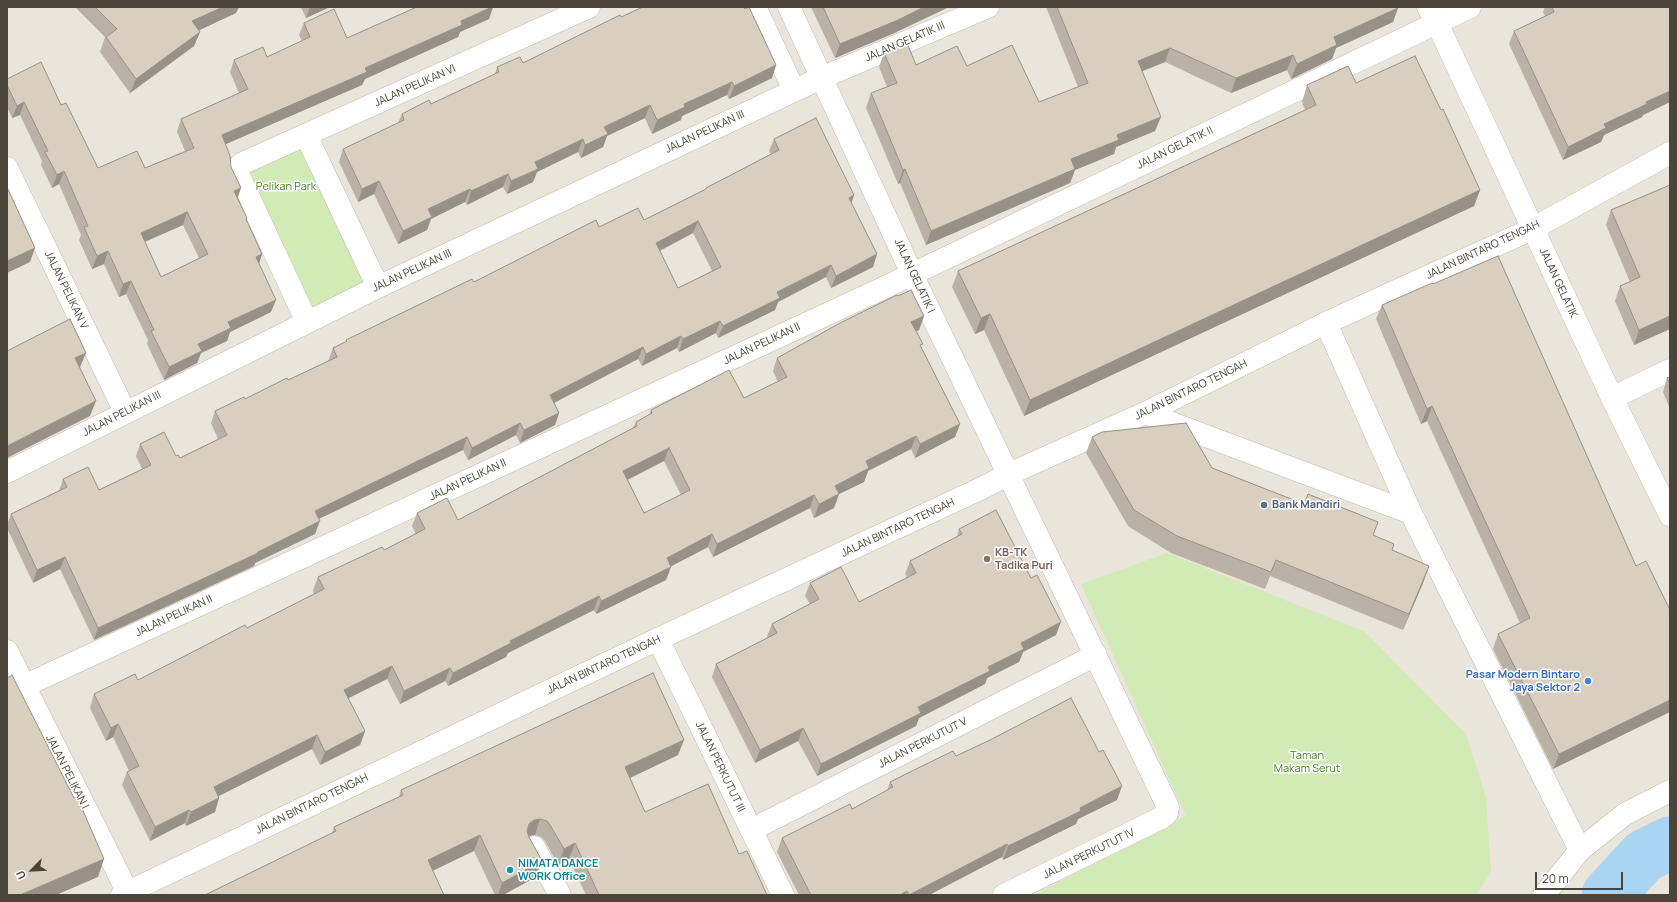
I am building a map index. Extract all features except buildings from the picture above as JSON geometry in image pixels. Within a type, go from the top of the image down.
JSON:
[{"type":"street","name":"JALAN PELIKAN VI","points":[[307,322],[238,174],[238,169],[241,164],[589,7]]},
{"type":"street","points":[[755,7],[794,90]]},
{"type":"street","name":"JALAN GELATIK I","points":[[789,7],[912,274],[1168,807]]},
{"type":"street","name":"JALAN GELATIK III","points":[[821,78],[988,7]]},
{"type":"street","name":"JALAN GELATIK II","points":[[912,274],[1433,15],[1470,7]]},
{"type":"street","name":"JALAN GELATIK","points":[[1433,15],[1612,398],[1670,515]]},
{"type":"street","name":"JALAN PELIKAN III","points":[[7,472],[378,287],[821,78]]},
{"type":"street","points":[[306,135],[378,287]]},
{"type":"street","name":"JALAN BINTARO TENGAH","points":[[126,894],[658,639],[975,492],[1009,474],[1145,413],[1326,323],[1532,229],[1670,153]]},
{"type":"street","name":"JALAN PELIKAN V","points":[[7,168],[125,412]]},
{"type":"street","name":"JALAN PELIKAN II","points":[[24,686],[912,274]]},
{"type":"street","points":[[1326,323],[1411,513],[1580,850]]},
{"type":"street","points":[[1612,398],[1670,370]]},
{"type":"street","points":[[1145,413],[1411,513]]},
{"type":"street","name":"JALAN PERKUTUT III","points":[[658,639],[783,895]]},
{"type":"street","name":"JALAN PELIKAN I","points":[[7,651],[126,894]]},
{"type":"street","name":"JALAN PERKUTUT V","points":[[751,830],[1096,655]]},
{"type":"street","points":[[1544,895],[1580,850],[1626,814],[1670,792]]},
{"type":"street","name":"JALAN PERKUTUT IV","points":[[1004,895],[1163,817],[1167,812],[1168,807]]},
{"type":"street","points":[[534,847],[560,895]]},
{"type":"shaded area","points":[[7,7],[1670,7],[1670,895],[7,895]]},
{"type":"green space","name":"Pelikan Park","points":[[299,146],[367,287],[313,313],[245,171]]},
{"type":"green space","name":"Taman Makam Serut","points":[[1167,553],[1365,632],[1466,734],[1486,797],[1491,872],[1476,895],[1034,895],[1186,816],[1081,584]]},
{"type":"waterway","points":[[1608,895],[1644,856],[1670,843]]},
{"type":"place","name":"Bank Mandiri","points":[[1264,505]]},
{"type":"place","name":"KB-TK Tadika Puri","points":[[987,559]]},
{"type":"place","name":"Pasar Modern Bintaro Jaya Sektor 2","points":[[1588,681]]},
{"type":"place","name":"NIMATA DANCE WORK Office","points":[[510,870]]}]
